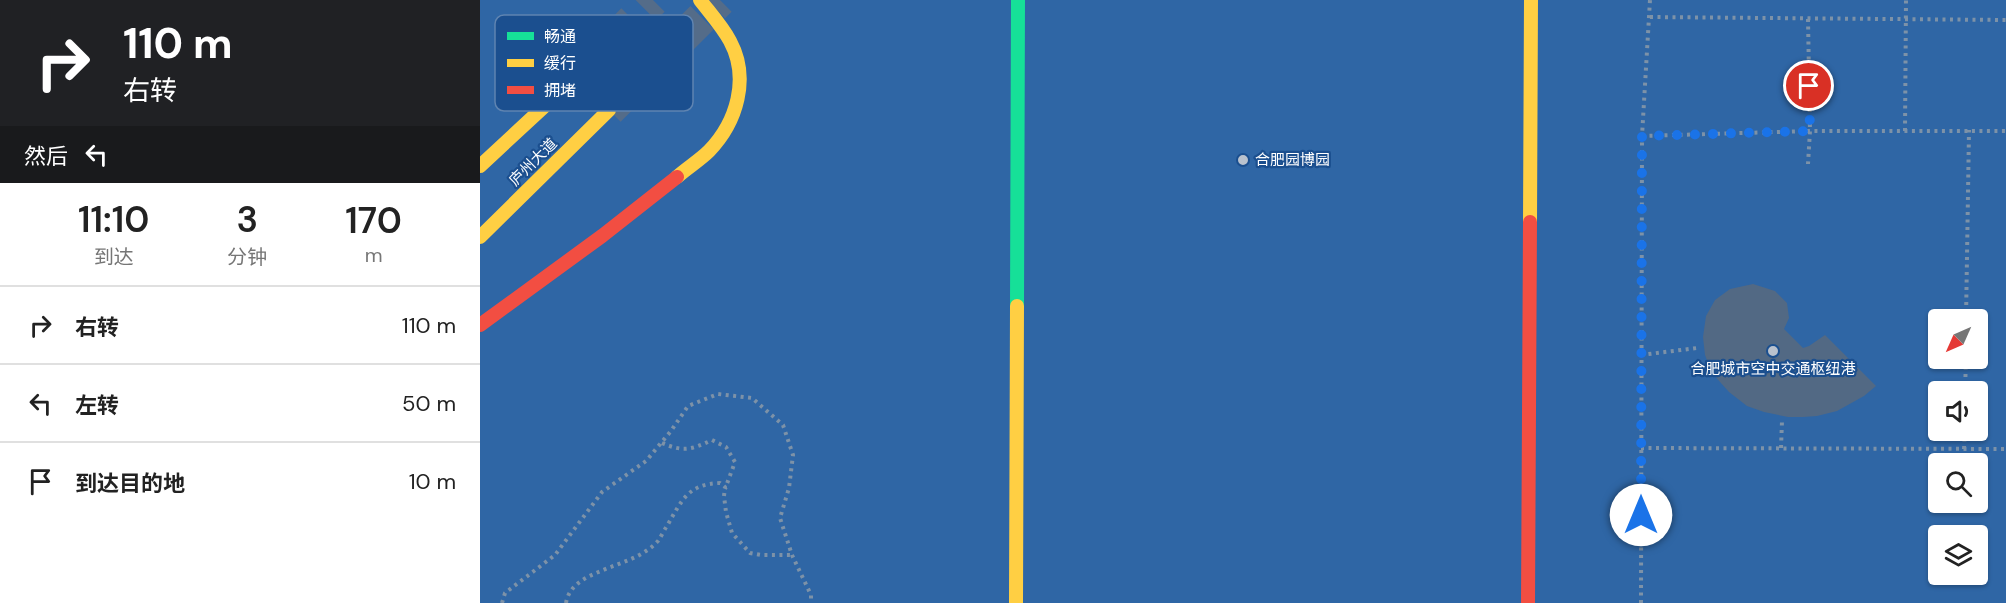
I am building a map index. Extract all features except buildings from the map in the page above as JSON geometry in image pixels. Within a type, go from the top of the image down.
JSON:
[{"type":"street","points":[[480,324],[602,236],[709,151],[722,135],[735,112],[738,66],[732,43],[700,0]]},
{"type":"street","points":[[1016,603],[1018,0]]},
{"type":"street","points":[[1528,603],[1531,0]]},
{"type":"street","points":[[480,166],[539,111]]},
{"type":"street","name":"庐州大道","points":[[480,237],[608,111]]},
{"type":"path","points":[[1641,603],[1642,136],[1650,0]]},
{"type":"path","points":[[1905,131],[1906,0]]},
{"type":"path","points":[[1650,17],[2006,20]]},
{"type":"path","points":[[1808,19],[1810,131],[1808,164]]},
{"type":"path","points":[[1966,309],[1969,130]]},
{"type":"path","points":[[1642,136],[1810,131],[2006,131]]},
{"type":"path","points":[[1641,355],[1697,348]]},
{"type":"path","points":[[502,603],[505,592],[555,555],[602,492],[646,460],[662,443],[688,406],[718,394],[752,398],[783,425],[793,455],[789,488],[780,518],[792,555],[811,595],[811,603]]},
{"type":"path","points":[[1781,448],[1782,422]]},
{"type":"path","points":[[662,443],[677,449],[697,448],[712,440],[726,447],[735,462],[725,489],[726,512],[732,533],[750,553],[792,555]]},
{"type":"path","points":[[1964,441],[1964,449]]},
{"type":"path","points":[[1641,448],[2006,449]]},
{"type":"path","points":[[566,603],[567,595],[585,578],[635,559],[658,541],[679,504],[692,489],[705,483],[720,483],[725,489]]},
{"type":"shaded area","name":"合肥园博园","points":[[480,0],[2006,0],[2006,603],[480,603]]},
{"type":"tunnel","points":[[638,15],[653,0]]},
{"type":"tunnel","points":[[693,27],[720,0]]},
{"type":"traffic: fast","points":[[1017,306],[1018,0]]},
{"type":"traffic: slow","points":[[677,177],[719,139],[733,113],[740,84],[736,55],[730,41],[700,0]]},
{"type":"traffic: slow","points":[[1530,222],[1531,0]]},
{"type":"traffic: slow","points":[[480,166],[539,111]]},
{"type":"traffic: slow","points":[[480,237],[608,111]]},
{"type":"traffic: slow","points":[[1016,603],[1017,306]]},
{"type":"traffic: jam","points":[[480,325],[602,236],[677,177]]},
{"type":"traffic: jam","points":[[1528,603],[1530,222]]},
{"type":"place","name":"合肥园博园","points":[[1243,160]]},
{"type":"place","name":"合肥城市空中交通枢纽港","points":[[1773,351]]},
{"type":"route","points":[[1641,515],[1642,136],[1810,131],[1809,86]]}]
